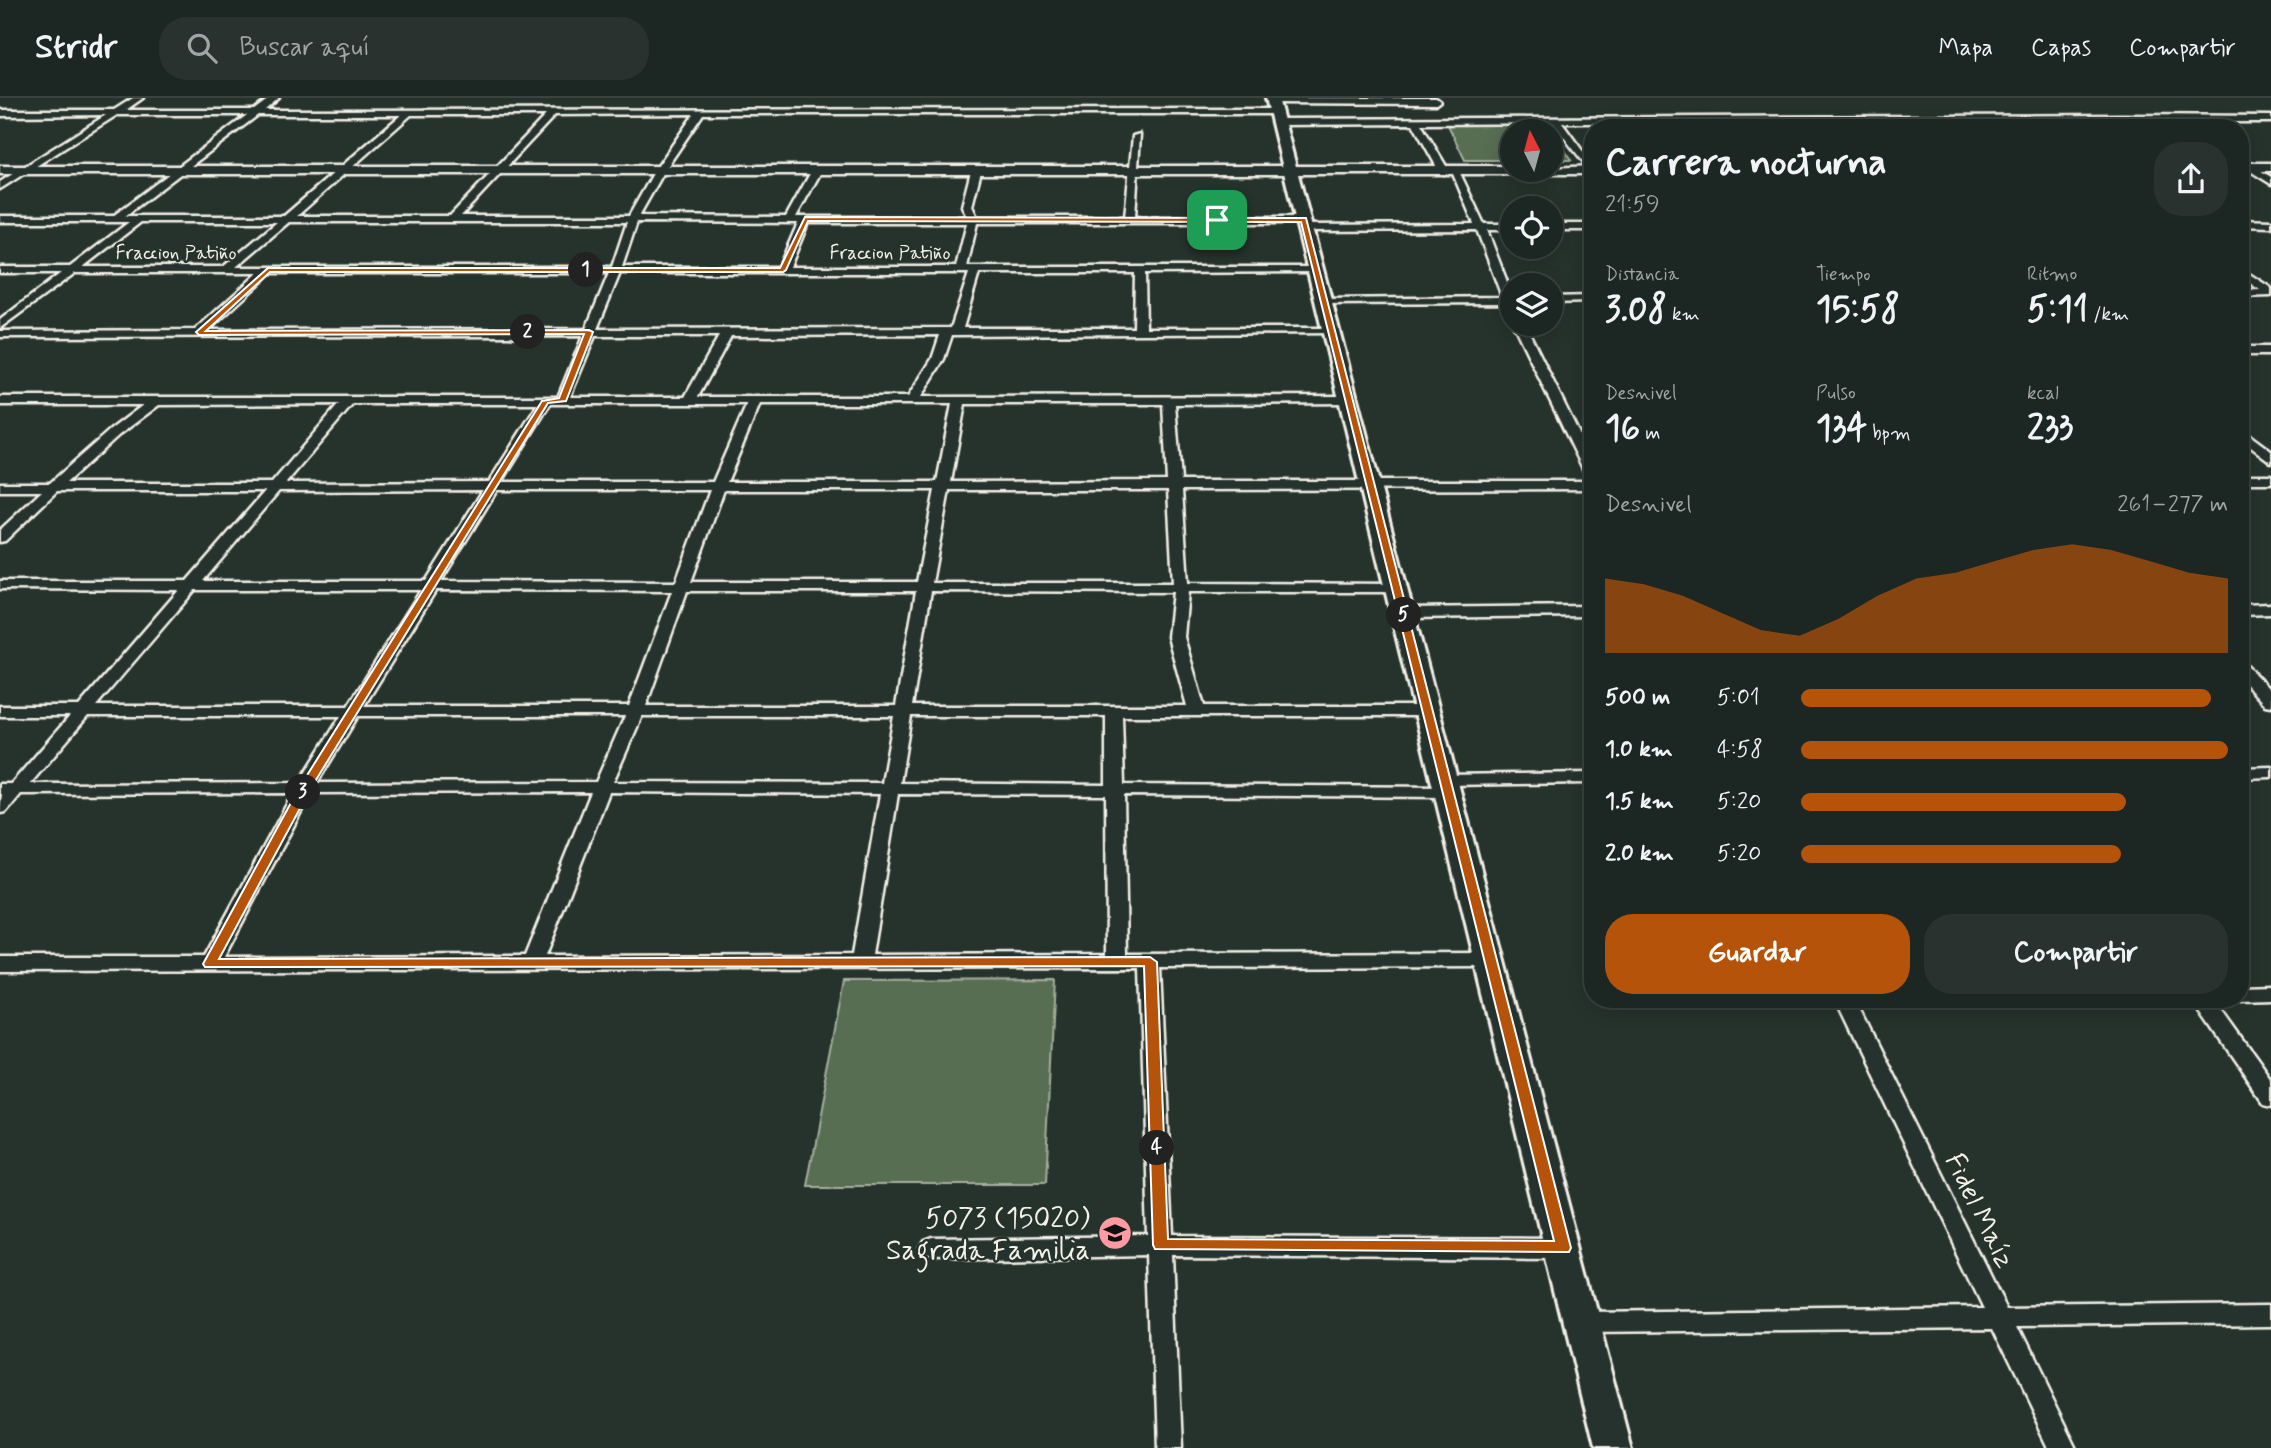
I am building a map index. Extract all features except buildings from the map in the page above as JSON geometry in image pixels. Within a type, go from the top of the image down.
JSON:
[{"type":"main road","points":[[1275,108],[1613,1448]]},
{"type":"street","points":[[0,186],[139,98]]},
{"type":"street","points":[[115,219],[275,98]]},
{"type":"street","points":[[451,113],[465,98]]},
{"type":"street","points":[[575,112],[587,98]]},
{"type":"street","points":[[760,112],[768,98]]},
{"type":"street","points":[[927,112],[932,98]]},
{"type":"street","points":[[0,113],[927,112],[1275,108],[1436,101]]},
{"type":"street","points":[[1275,108],[1416,122],[1500,121]]},
{"type":"street","points":[[210,964],[305,788],[491,487],[554,401],[589,332],[616,270],[633,219],[660,170],[700,112]]},
{"type":"street","points":[[226,270],[346,170],[408,113]]},
{"type":"street","points":[[453,219],[552,113]]},
{"type":"street","points":[[1699,119],[2197,119]]},
{"type":"street","points":[[1563,120],[1584,120]]},
{"type":"street","points":[[2249,120],[2271,120]]},
{"type":"street","points":[[1416,122],[1449,171],[1481,228],[1500,277]]},
{"type":"street","points":[[1563,131],[1584,159]]},
{"type":"street","points":[[1130,220],[1137,136]]},
{"type":"street","points":[[2249,167],[2271,167]]},
{"type":"street","points":[[2249,169],[2271,181]]},
{"type":"street","points":[[0,170],[1584,170]]},
{"type":"street","points":[[790,219],[817,170]]},
{"type":"street","points":[[961,270],[973,219],[967,206],[976,171]]},
{"type":"street","points":[[0,219],[973,219],[1500,227]]},
{"type":"street","points":[[0,325],[139,219]]},
{"type":"street","points":[[783,270],[805,219]]},
{"type":"street","points":[[2249,223],[2271,224]]},
{"type":"street","points":[[1563,227],[1584,227]]},
{"type":"street","name":"Fraccion Patiño","points":[[0,270],[1317,270]]},
{"type":"street","points":[[199,333],[268,270]]},
{"type":"street","points":[[912,401],[928,371],[944,351],[975,270]]},
{"type":"street","points":[[1139,270],[1140,331]]},
{"type":"street","points":[[2249,277],[2271,293]]},
{"type":"street","points":[[2249,294],[2271,293]]},
{"type":"street","points":[[1563,300],[1584,299]]},
{"type":"street","points":[[1325,302],[1500,303]]},
{"type":"street","points":[[0,334],[1333,331]]},
{"type":"street","points":[[690,401],[727,332]]},
{"type":"street","points":[[1525,336],[1584,457]]},
{"type":"street","points":[[2249,351],[2271,351]]},
{"type":"street","points":[[0,401],[1350,400]]},
{"type":"street","points":[[0,538],[120,425],[156,401]]},
{"type":"street","points":[[0,808],[8,789],[85,712],[349,401]]},
{"type":"street","points":[[532,963],[602,787],[636,710],[718,487],[755,401]]},
{"type":"street","points":[[861,962],[924,586],[959,401]]},
{"type":"street","points":[[1169,402],[1181,586],[1176,636],[1198,711]]},
{"type":"street","points":[[2249,440],[2271,458]]},
{"type":"street","points":[[2249,479],[2271,479]]},
{"type":"street","points":[[0,487],[1173,488],[1584,485]]},
{"type":"street","points":[[0,585],[1181,586],[1584,611]]},
{"type":"street","points":[[2249,610],[2271,610]]},
{"type":"street","points":[[2249,678],[2271,701]]},
{"type":"street","points":[[0,711],[1428,711]]},
{"type":"street","points":[[1114,711],[1117,962]]},
{"type":"street","points":[[2249,773],[2271,772]]},
{"type":"street","points":[[8,789],[602,787],[1116,790],[1447,786],[1584,778]]},
{"type":"street","points":[[0,964],[1491,960]]},
{"type":"street","points":[[1150,962],[1168,1448]]},
{"type":"street","points":[[2249,993],[2271,992]]},
{"type":"street","name":"Fidel Maíz","points":[[1848,1008],[2063,1448]]},
{"type":"street","points":[[2208,1008],[2271,1097]]},
{"type":"street","points":[[931,1250],[1160,1245],[1563,1248]]},
{"type":"street","points":[[1582,1322],[2271,1314]]},
{"type":"green space","points":[[1448,125],[1500,125],[1500,160],[1465,160]]},
{"type":"green space","points":[[1563,147],[1571,160],[1563,160]]},
{"type":"green space","points":[[1055,980],[1045,1185],[805,1185],[844,981]]},
{"type":"place","name":"5073 (15020) Sagrada Familia","points":[[1115,1233]]},
{"type":"route","points":[[805,219],[1217,220],[1304,220],[1563,1248],[1160,1245],[1150,962],[210,964],[305,788],[429,586],[546,401],[562,401],[589,332],[199,333],[268,270],[783,270],[805,219]]}]
